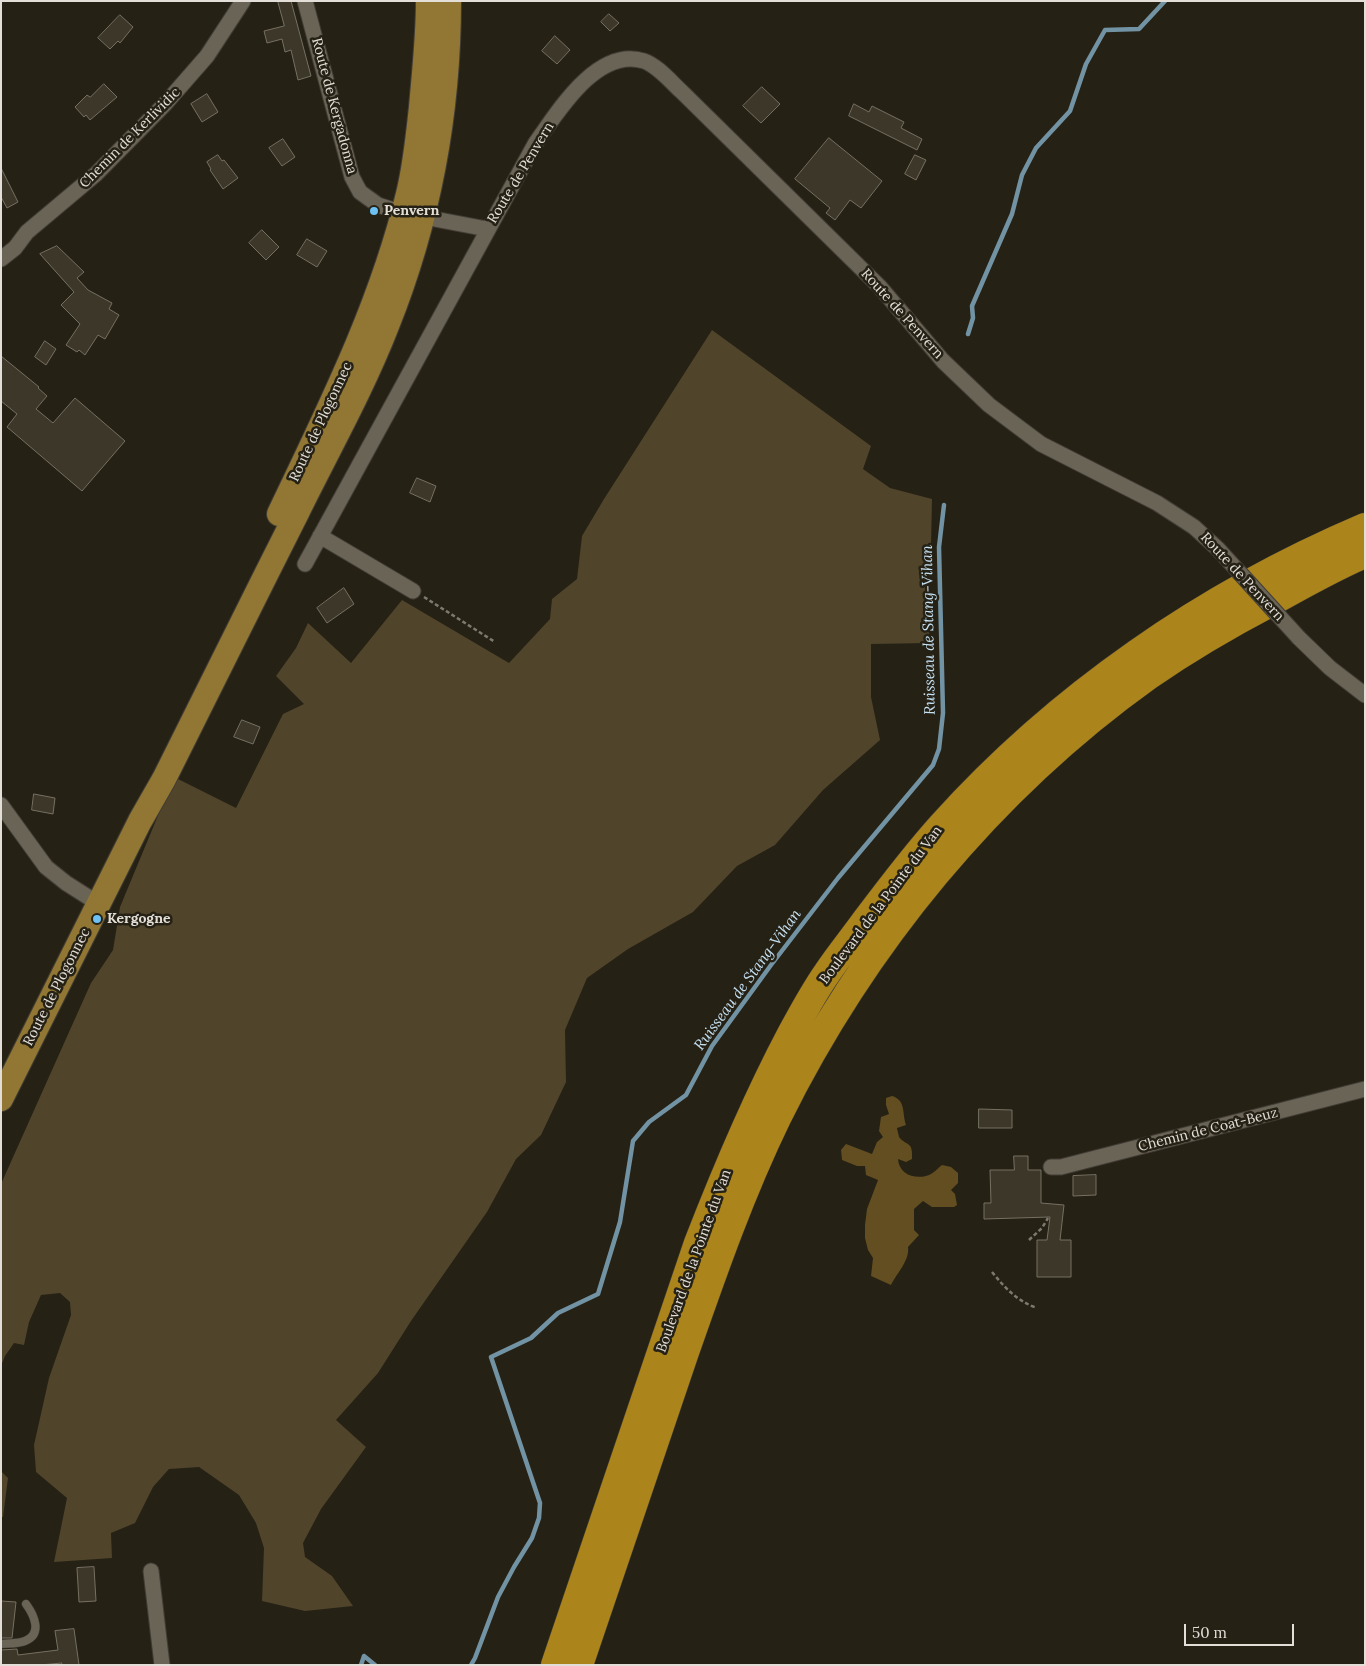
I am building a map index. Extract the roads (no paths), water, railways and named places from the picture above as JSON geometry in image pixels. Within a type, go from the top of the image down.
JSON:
[{"type":"highway","name":"Boulevard de la Pointe du Van","points":[[555,1665],[696,1251],[720,1187],[742,1133],[779,1057],[826,974],[900,876],[941,826],[1003,763],[1067,707],[1148,645],[1233,591],[1267,572],[1365,526]]},
{"type":"highway","name":"Boulevard de la Pointe du Van","points":[[579,1665],[677,1376],[722,1249],[754,1168],[778,1117],[826,1028],[882,942],[920,893],[992,812],[1077,732],[1115,701],[1151,674],[1232,623],[1322,574],[1365,554]]},
{"type":"highway","points":[[594,1665],[641,1511],[677,1376]]},
{"type":"main road","name":"Route de Plogonnec","points":[[414,214],[409,192],[426,53],[428,1]]},
{"type":"main road","name":"Route de Plogonnec","points":[[1,1099],[140,821],[164,779],[372,363],[400,293],[414,214],[436,153],[444,93],[449,1]]},
{"type":"street","name":"Chemin de Kerlividic","points":[[1,259],[12,251],[28,232],[96,174],[171,98],[207,56],[243,1]]},
{"type":"street","name":"Route de Kergadonna","points":[[305,1],[352,177],[360,192],[378,205],[414,214]]},
{"type":"street","name":"Route de Penvern","points":[[488,230],[535,144],[575,90],[604,66],[619,61],[644,61],[655,67],[682,92],[880,287],[944,361],[989,405],[1041,444],[1157,503],[1194,527],[1218,549],[1299,638],[1330,668],[1365,695]]},
{"type":"street","points":[[304,564],[488,230],[414,214]]},
{"type":"street","points":[[320,536],[413,591]]},
{"type":"street","points":[[1,805],[46,867],[87,898],[99,904]]},
{"type":"street","name":"Chemin de Coat-Beuz","points":[[1051,1167],[1061,1167],[1365,1089]]},
{"type":"street","points":[[151,1571],[162,1665]]},
{"type":"lane","points":[[1,1644],[24,1642],[29,1640],[35,1632],[35,1616],[26,1604]]},
{"type":"waterway","name":"Ruisseau de Stang-Vihan","points":[[968,334],[973,318],[972,306],[1012,214],[1022,175],[1036,148],[1070,111],[1086,64],[1105,30],[1139,29],[1165,1]]},
{"type":"waterway","name":"Ruisseau de Stang-Vihan","points":[[471,1665],[498,1597],[532,1538],[539,1518],[540,1503],[491,1357],[531,1338],[558,1313],[598,1294],[620,1222],[633,1141],[649,1122],[686,1095],[712,1046],[771,965],[838,878],[933,765],[939,749],[943,713],[939,547],[944,505]]},
{"type":"waterway","name":"Ruisseau de Stang-Vihan","points":[[361,1665],[364,1656],[375,1665]]},
{"type":"place","name":"Penvern","points":[[374,211]]},
{"type":"place","name":"Kergogne","points":[[97,919]]}]
